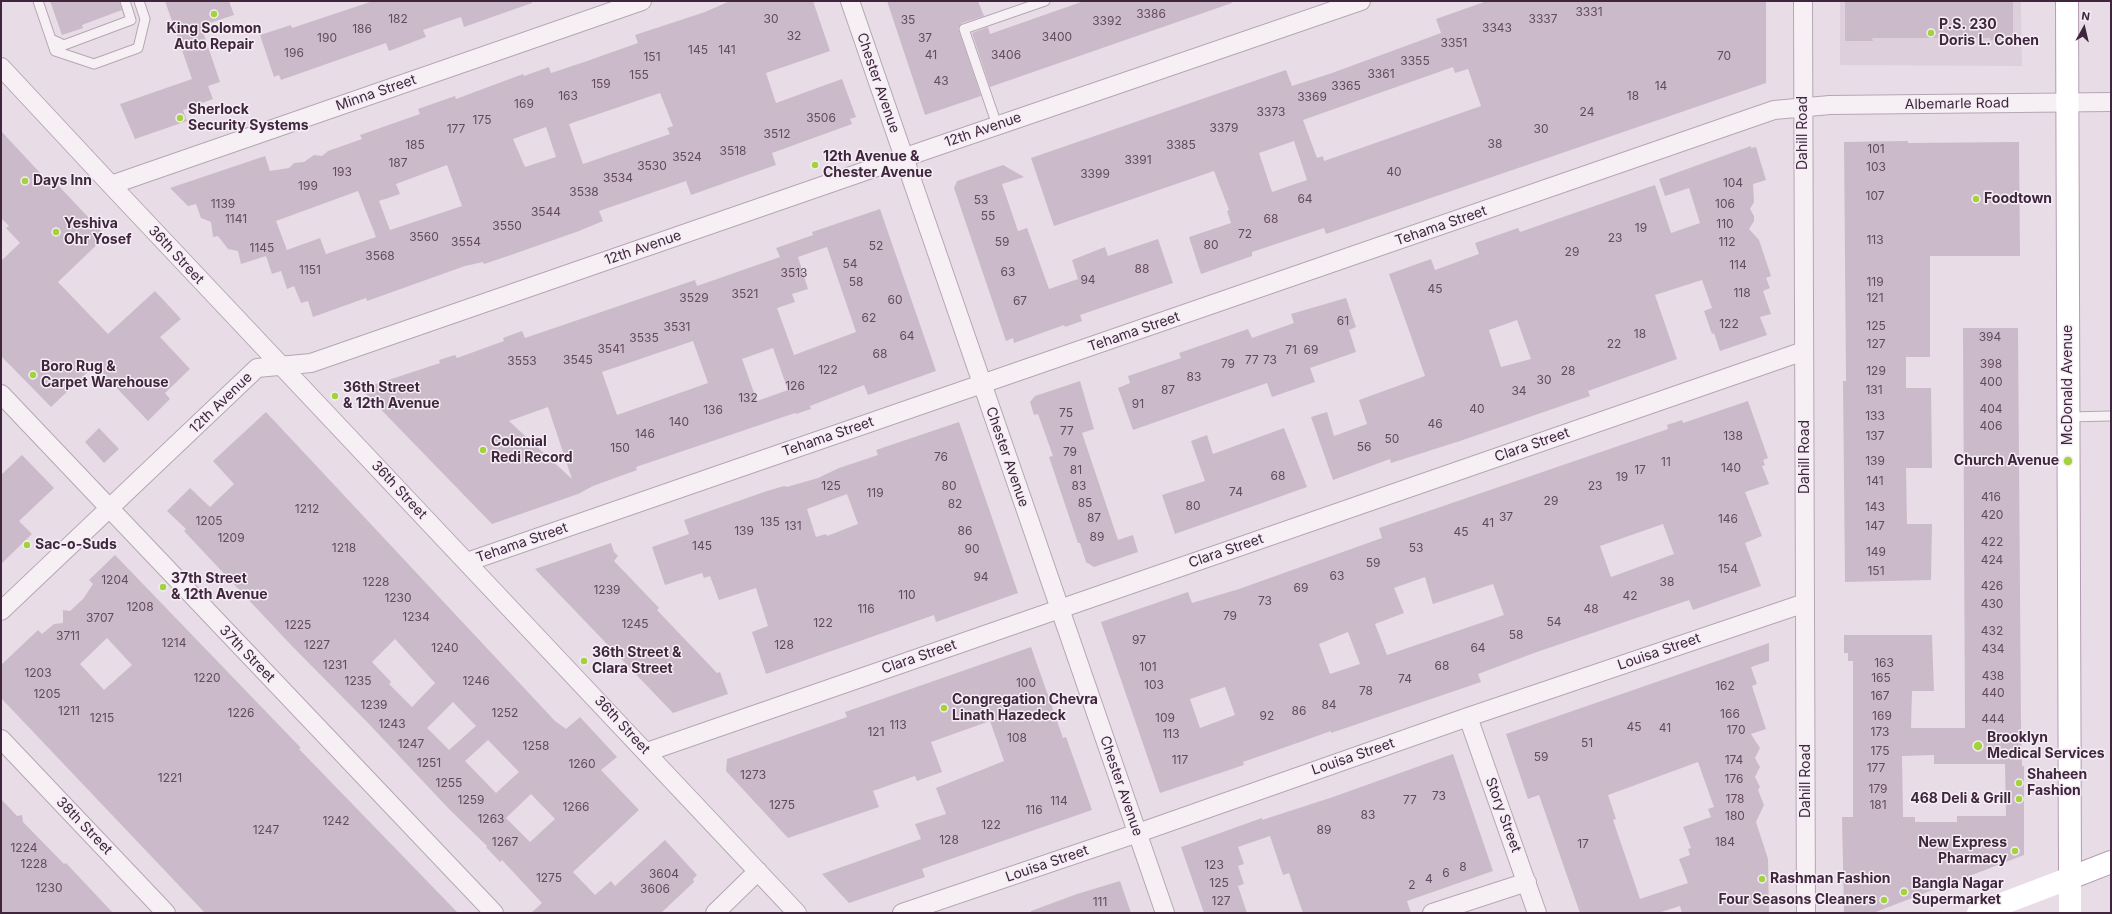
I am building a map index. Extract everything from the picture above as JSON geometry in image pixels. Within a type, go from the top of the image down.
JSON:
[{"type":"main road","name":"McDonald Avenue","points":[[2067,1],[2070,913]]},
{"type":"main road","points":[[1978,913],[2111,862]]},
{"type":"street","name":"Minna Street","points":[[110,186],[642,1]]},
{"type":"street","name":"Chester Avenue","points":[[850,1],[1165,913]]},
{"type":"street","name":"12th Avenue","points":[[1,612],[257,368],[311,364],[904,157],[1361,1]]},
{"type":"street","name":"Dahill Road","points":[[1803,1],[1806,913]]},
{"type":"street","name":"36th Street","points":[[1,67],[110,186],[647,752],[797,913]]},
{"type":"street","name":"Albemarle Road","points":[[1803,107],[1830,105],[2111,102]]},
{"type":"street","name":"Tehama Street","points":[[467,562],[1774,110],[1803,107]]},
{"type":"street","name":"Clara Street","points":[[647,752],[1804,351]]},
{"type":"street","name":"37th Street","points":[[1,394],[494,913]]},
{"type":"street","name":"Louisa Street","points":[[902,913],[1138,833],[1468,717],[1805,603]]},
{"type":"street","name":"Story Street","points":[[1468,717],[1537,913]]},
{"type":"street","name":"38th Street","points":[[1,739],[166,913]]},
{"type":"street","points":[[715,913],[758,871]]},
{"type":"street","points":[[1432,913],[1527,882]]},
{"type":"lane","points":[[38,1],[55,51],[94,64],[138,48],[145,19],[139,1]]},
{"type":"lane","points":[[51,39],[64,45],[131,20],[125,1]]},
{"type":"lane","points":[[997,125],[964,29],[1045,1]]},
{"type":"lane","points":[[2068,417],[2111,416]]},
{"type":"shaded area","name":"P.S. 230 Doris L. Cohen","points":[[1840,1],[2021,1],[2022,66],[1840,65]]},
{"type":"building","points":[[50,1],[119,1],[122,10],[82,25],[83,28],[62,35]]},
{"type":"building","points":[[165,1],[229,1],[234,15],[201,26],[220,82],[208,86],[213,99],[183,110],[187,121],[135,139],[120,104],[192,79]]},
{"type":"building","points":[[373,1],[532,1],[532,3],[464,27],[461,17],[423,30],[426,37],[389,51],[386,43],[281,80],[279,75],[274,77],[260,35],[291,25],[292,28]]},
{"type":"building","points":[[730,1],[813,1],[830,51],[766,73],[776,103],[842,79],[856,117],[850,119],[852,124],[772,153],[776,165],[691,195],[686,181],[599,211],[603,221],[579,231],[484,264],[483,262],[465,266],[367,301],[366,298],[313,317],[308,301],[301,303],[294,286],[287,289],[281,271],[272,274],[266,256],[241,264],[238,251],[228,249],[218,236],[213,237],[211,222],[201,218],[196,204],[188,206],[170,188],[265,156],[270,171],[289,168],[294,163],[304,162],[314,155],[322,156],[328,151],[362,139],[360,135],[420,114],[418,109],[455,96],[456,99],[523,74],[524,76],[549,67],[551,73],[587,61],[638,43],[635,35],[705,12]],"holes":[[[660,93],[673,126],[667,128],[670,134],[583,164],[569,124]],[[546,127],[556,157],[525,167],[513,139]],[[447,165],[462,206],[390,230],[379,201],[400,194],[396,184]],[[358,191],[376,237],[326,254],[320,238],[287,250],[276,221]]]},
{"type":"building","points":[[887,1],[978,1],[984,16],[962,23],[958,28],[981,96],[925,115]]},
{"type":"building","points":[[1084,1],[1231,1],[1232,3],[990,87],[972,33],[988,27],[990,34]]},
{"type":"building","points":[[1487,1],[1766,1],[1766,83],[1326,234],[1324,228],[1252,252],[1252,256],[1201,274],[1189,237],[1231,223],[1227,211],[1229,210],[1214,171],[1054,226],[1031,158],[1286,70],[1292,86],[1332,73],[1441,33],[1436,19]],"holes":[[[1453,67],[1455,73],[1468,69],[1481,106],[1324,161],[1323,156],[1317,158],[1303,120]],[[1294,141],[1307,180],[1272,192],[1259,153]]]},
{"type":"building","points":[[1845,1],[2013,1],[2013,40],[1990,40],[1990,38],[1872,38],[1873,41],[1845,41]]},
{"type":"building","points":[[1,131],[52,185],[55,182],[106,236],[58,282],[108,334],[155,291],[181,319],[160,337],[190,369],[165,393],[170,399],[148,421],[95,365],[51,407],[1,356],[1,261],[20,243],[6,228],[9,226],[1,218]]},
{"type":"building","points":[[1908,141],[1908,143],[2019,142],[2020,256],[1930,256],[1930,357],[1906,357],[1906,388],[1931,388],[1932,468],[1906,468],[1907,524],[1932,524],[1931,580],[1845,582],[1843,381],[1846,381],[1844,142]]},
{"type":"building","points":[[1751,146],[1751,148],[1756,147],[1766,180],[1753,184],[1754,202],[1750,209],[1754,216],[1754,221],[1749,229],[1759,240],[1771,276],[1766,278],[1770,288],[1763,291],[1771,314],[1760,317],[1767,335],[1720,351],[1704,311],[1712,308],[1702,280],[1655,295],[1677,359],[1588,391],[1590,396],[1460,441],[1391,463],[1390,459],[1333,480],[1311,417],[1327,412],[1334,436],[1367,424],[1359,400],[1425,376],[1389,274],[1431,259],[1435,270],[1479,254],[1475,243],[1518,228],[1520,232],[1655,185],[1671,233],[1700,223],[1689,188],[1665,196],[1659,179]],"holes":[[[1517,320],[1531,359],[1501,367],[1489,330]]]},
{"type":"building","points":[[1003,165],[1024,177],[1002,184],[1018,231],[1027,228],[1049,289],[1078,279],[1072,260],[1105,247],[1108,256],[1158,239],[1173,283],[1080,315],[1082,321],[1065,327],[1064,325],[1014,343],[1013,338],[1006,341],[954,188],[957,181]]},
{"type":"building","points":[[880,209],[936,371],[868,395],[864,385],[810,406],[811,409],[796,414],[795,413],[636,467],[637,470],[593,486],[578,494],[492,524],[361,389],[440,363],[439,360],[455,355],[457,358],[504,341],[503,338],[522,331],[525,338],[695,280],[697,286],[780,257],[776,248],[813,235],[812,232]],"holes":[[[827,247],[856,332],[794,355],[777,308],[795,302],[792,294],[808,289],[798,257]],[[693,341],[708,383],[617,415],[602,372]],[[773,348],[788,390],[757,401],[742,359]],[[548,407],[572,479],[509,421]]]},
{"type":"building","points":[[1346,298],[1356,327],[1349,330],[1356,352],[1310,368],[1315,382],[1272,397],[1267,383],[1133,430],[1118,388],[1130,383],[1128,376],[1181,358],[1179,353],[1248,329],[1252,338],[1294,323],[1291,314]]},
{"type":"building","points":[[1963,328],[2018,328],[2021,727],[2022,766],[2024,766],[2024,855],[1873,913],[1844,913],[1842,817],[1853,817],[1853,661],[1848,661],[1848,653],[1844,653],[1844,635],[1932,635],[1934,691],[1912,691],[1911,728],[1965,728]],"holes":[[[1934,755],[1934,764],[2005,764],[2006,816],[1957,816],[1957,822],[1915,822],[1915,817],[1903,817],[1902,756]]]},
{"type":"building","points":[[1080,381],[1094,429],[1082,433],[1118,540],[1133,535],[1138,552],[1094,567],[1086,562],[1080,543],[1078,543],[1049,457],[1053,456],[1038,414],[1034,415],[1030,402],[1035,396]]},
{"type":"building","points":[[1748,401],[1768,458],[1763,460],[1765,465],[1762,466],[1769,484],[1745,492],[1762,536],[1745,543],[1761,586],[1693,610],[1689,600],[1534,653],[1478,674],[1481,682],[1331,733],[1331,731],[1243,762],[1244,765],[1160,793],[1101,622],[1188,592],[1192,603],[1239,589],[1382,538],[1379,528],[1668,429],[1667,425],[1682,420],[1683,423]],"holes":[[[1663,524],[1674,554],[1611,577],[1600,546]],[[1425,577],[1433,604],[1493,584],[1504,615],[1387,655],[1375,624],[1404,613],[1394,588]],[[1348,632],[1360,664],[1330,674],[1319,644]],[[1225,687],[1235,715],[1200,728],[1190,699]]]},
{"type":"building","points":[[266,412],[555,721],[566,729],[580,717],[617,757],[601,770],[639,810],[573,872],[595,895],[611,881],[615,886],[665,840],[697,875],[693,879],[694,882],[661,913],[531,913],[542,903],[502,860],[500,862],[486,847],[487,846],[449,809],[369,724],[291,645],[184,531],[186,529],[167,511],[190,488],[210,507],[234,484],[213,461]],"holes":[[[395,639],[435,683],[412,707],[389,684],[391,682],[372,662]],[[453,702],[476,726],[449,750],[427,728]],[[488,740],[519,772],[496,793],[465,761]],[[531,794],[555,819],[530,842],[506,818]]]},
{"type":"building","points":[[959,422],[1018,593],[936,622],[934,615],[766,674],[752,632],[768,626],[756,588],[719,600],[710,576],[704,578],[702,573],[665,585],[652,547],[689,534],[684,520],[767,491],[818,478],[839,468],[878,455],[876,450]],"holes":[[[847,494],[858,524],[827,536],[826,534],[816,537],[807,509]]]},
{"type":"building","points":[[99,428],[119,449],[104,463],[85,442]]},
{"type":"building","points":[[1284,428],[1307,487],[1175,534],[1162,495],[1205,481],[1191,441],[1207,435],[1213,454]]},
{"type":"building","points":[[22,455],[54,488],[19,521],[32,534],[1,564],[1,475]]},
{"type":"building","points":[[611,543],[614,552],[618,556],[614,561],[659,608],[657,610],[717,673],[720,672],[728,694],[673,713],[535,569]]},
{"type":"building","points":[[115,555],[301,748],[299,749],[458,913],[205,913],[1,698],[1,665],[38,630],[42,634],[54,624],[63,623],[63,610],[70,611],[83,599],[93,584],[89,580]],"holes":[[[107,638],[132,665],[104,690],[80,664]]]},
{"type":"building","points":[[1769,643],[1769,661],[1751,667],[1757,684],[1752,686],[1766,729],[1751,734],[1760,748],[1755,758],[1760,767],[1755,777],[1760,787],[1758,790],[1764,805],[1756,822],[1768,859],[1769,913],[1682,913],[1680,906],[1658,913],[1580,913],[1539,795],[1528,799],[1506,734]],"holes":[[[1698,762],[1714,807],[1708,809],[1711,817],[1683,827],[1691,848],[1688,849],[1690,855],[1679,859],[1688,883],[1640,899],[1613,820],[1616,819],[1608,795]]]},
{"type":"building","points":[[1031,647],[1063,738],[1066,737],[1092,810],[922,869],[925,877],[849,903],[822,874],[921,839],[915,824],[946,814],[936,788],[1004,761],[990,721],[931,742],[942,772],[917,781],[915,776],[873,791],[879,807],[788,838],[726,771],[727,759],[847,717],[845,712]]},
{"type":"building","points":[[1453,754],[1493,871],[1407,901],[1411,913],[1303,913],[1289,873],[1283,875],[1270,836],[1238,847],[1244,864],[1238,866],[1244,884],[1238,886],[1247,913],[1204,913],[1181,847],[1262,818],[1262,820],[1333,797]]},
{"type":"building","points":[[1,799],[17,816],[22,815],[23,822],[64,864],[66,863],[113,913],[1,913]]},
{"type":"building","points":[[1120,881],[1131,913],[1031,913],[1031,911],[1077,894]]},
{"type":"place","name":"King Solomon Auto Repair","points":[[214,14]]},
{"type":"place","name":"P.S. 230 Doris L. Cohen","points":[[1931,33]]},
{"type":"place","name":"Sherlock Security Systems","points":[[180,118]]},
{"type":"place","name":"12th Avenue & Chester Avenue","points":[[815,165]]},
{"type":"place","name":"Days Inn","points":[[25,181]]},
{"type":"place","name":"Foodtown","points":[[1976,199]]},
{"type":"place","name":"Yeshiva Ohr Yosef","points":[[56,232]]},
{"type":"place","name":"Boro Rug & Carpet Warehouse","points":[[33,375]]},
{"type":"place","name":"36th Street & 12th Avenue","points":[[335,396]]},
{"type":"place","name":"Colonial Redi Record","points":[[483,450]]},
{"type":"place","name":"Church Avenue","points":[[2068,461]]},
{"type":"place","name":"Sac-o-Suds","points":[[27,545]]},
{"type":"place","name":"37th Street & 12th Avenue","points":[[163,587]]},
{"type":"place","name":"36th Street & Clara Street","points":[[584,661]]},
{"type":"place","name":"Congregation Chevra Linath Hazedeck","points":[[944,708]]},
{"type":"place","name":"Brooklyn Medical Services","points":[[1978,746]]},
{"type":"place","name":"Shaheen Fashion","points":[[2019,783]]},
{"type":"place","name":"468 Deli & Grill","points":[[2019,799]]},
{"type":"place","name":"New Express Pharmacy","points":[[2015,851]]},
{"type":"place","name":"Rashman Fashion","points":[[1762,879]]},
{"type":"place","name":"Bangla Nagar Supermarket","points":[[1904,892]]},
{"type":"place","name":"Four Seasons Cleaners","points":[[1884,900]]}]
